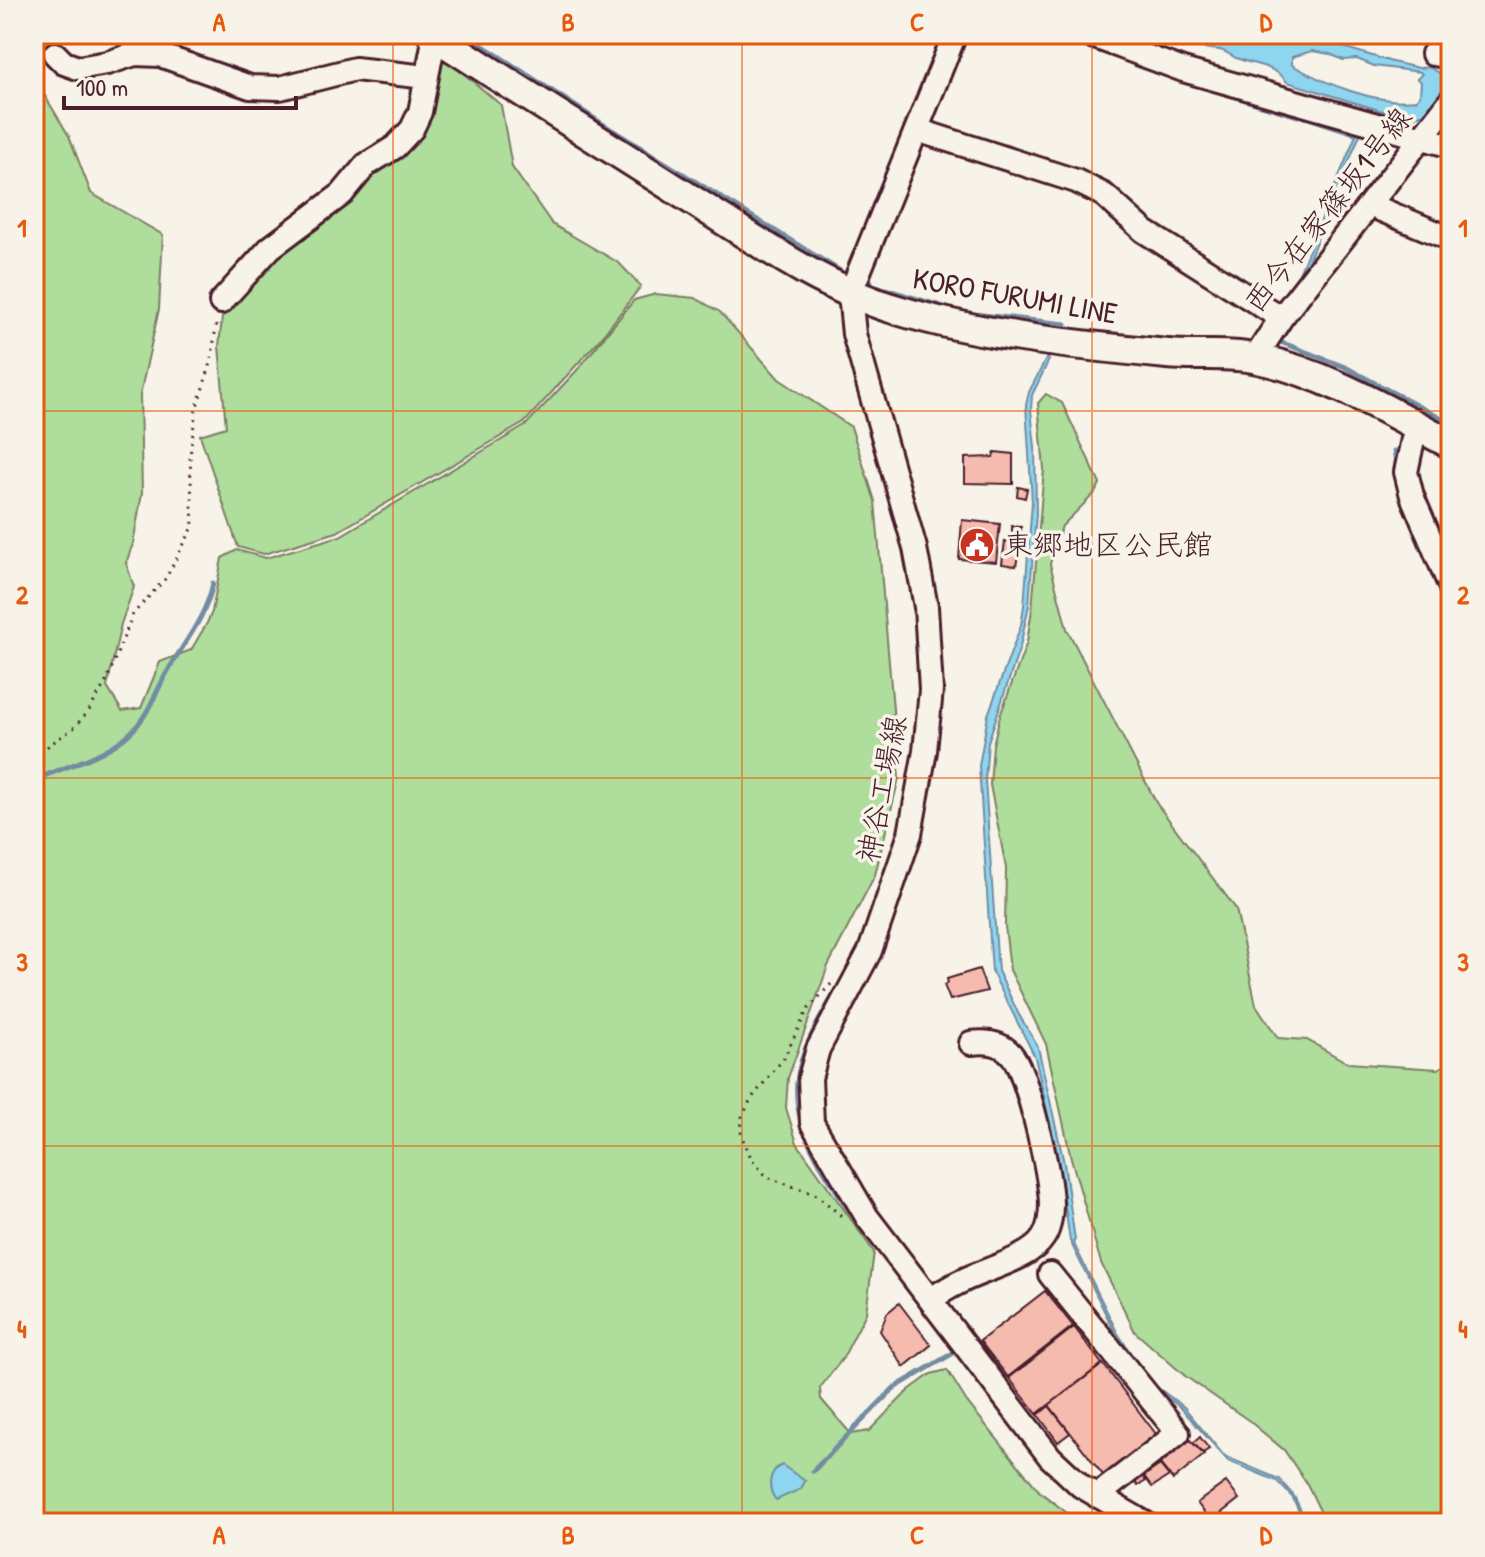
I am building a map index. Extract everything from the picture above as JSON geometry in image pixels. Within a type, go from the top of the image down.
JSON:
[{"type":"main road","name":"KORO FURUMI LINE","points":[[434,35],[759,242],[850,294],[895,310],[957,325],[1052,341],[1172,355],[1255,358],[1323,378],[1362,395],[1451,444]]},
{"type":"street","points":[[850,294],[955,34]]},
{"type":"street","points":[[1087,34],[1183,70],[1426,132],[1451,146]]},
{"type":"street","points":[[221,302],[270,248],[342,194],[366,165],[395,147],[412,129],[420,112],[434,35]]},
{"type":"street","points":[[55,54],[64,63],[78,68],[135,54],[160,55],[250,87],[280,88],[355,69],[426,77]]},
{"type":"street","name":"西今在家篠坂1号線","points":[[1255,358],[1281,318],[1451,100]]},
{"type":"street","points":[[917,130],[1076,181],[1104,195],[1144,231],[1281,318]]},
{"type":"street","points":[[1370,205],[1451,239]]},
{"type":"street","name":"神谷工場線","points":[[850,294],[854,334],[915,548],[926,607],[931,690],[925,751],[910,834],[870,951],[818,1049],[810,1078],[812,1123],[867,1217],[1050,1457],[1081,1486],[1145,1523]]},
{"type":"street","points":[[1416,425],[1406,472],[1412,496],[1451,588]]},
{"type":"street","points":[[930,1299],[1034,1249],[1045,1236],[1051,1219],[1046,1170],[1024,1077],[1011,1054],[997,1044],[985,1041],[971,1043]]},
{"type":"street","points":[[1050,1274],[1178,1433],[1097,1496]]},
{"type":"path","points":[[34,756],[75,727],[90,709],[106,682],[133,614],[166,578],[193,527],[190,456],[196,409],[211,363],[214,329],[221,302]]},
{"type":"green space","points":[[438,52],[501,105],[512,167],[552,224],[619,263],[641,286],[600,339],[524,423],[337,532],[264,554],[238,547],[200,435],[226,427],[219,346],[222,317],[244,280],[405,147]]},
{"type":"green space","points":[[34,87],[42,91],[69,136],[91,193],[163,235],[159,309],[140,395],[142,493],[133,544],[126,563],[134,587],[121,624],[107,687],[122,711],[141,708],[160,662],[191,650],[212,612],[222,558],[237,550],[266,558],[340,536],[525,426],[579,368],[634,300],[656,294],[695,298],[720,312],[779,379],[851,427],[875,501],[899,778],[875,875],[828,966],[788,1078],[786,1108],[797,1143],[874,1252],[866,1313],[843,1358],[820,1388],[821,1399],[851,1434],[869,1431],[909,1390],[931,1374],[947,1370],[967,1402],[1040,1492],[1080,1523],[34,1523]]},
{"type":"green space","points":[[1046,394],[1062,403],[1100,484],[1062,526],[1050,564],[1067,629],[1157,804],[1236,909],[1256,1005],[1278,1038],[1307,1040],[1348,1063],[1438,1069],[1451,1061],[1451,1523],[1326,1523],[1307,1484],[1284,1450],[1248,1420],[1185,1376],[1135,1332],[1101,1263],[1071,1158],[1046,1044],[1010,970],[1005,926],[1006,868],[990,785],[993,745],[1000,716],[1027,642],[1032,609],[1044,469],[1038,403]]},
{"type":"water","points":[[1042,34],[1069,34],[1361,132],[1302,276],[1278,306],[1276,304],[1299,274],[1356,135]]},
{"type":"water","points":[[1145,34],[1207,34],[1239,42],[1250,38],[1274,45],[1291,42],[1340,46],[1392,62],[1429,67],[1451,80],[1451,110],[1415,116],[1406,111],[1389,113],[1287,82],[1270,69],[1221,51]],"holes":[[[1312,51],[1343,60],[1357,59],[1374,66],[1420,72],[1422,74],[1417,79],[1421,82],[1420,95],[1416,100],[1401,101],[1369,96],[1336,86],[1292,65],[1292,57]]]},
{"type":"water","points":[[1047,357],[1049,360],[1032,395],[1036,514],[1029,605],[1020,647],[988,742],[985,780],[998,971],[1038,1047],[1064,1163],[1073,1242],[1117,1332],[1150,1382],[1184,1407],[1224,1456],[1279,1479],[1294,1496],[1307,1523],[1304,1523],[1293,1498],[1277,1481],[1228,1461],[1181,1408],[1148,1383],[1115,1333],[1070,1241],[1059,1165],[1035,1057],[992,972],[979,766],[988,715],[1021,625],[1032,502],[1026,405],[1029,392]]},
{"type":"water","points":[[839,983],[842,984],[801,1074],[798,1094],[808,1137],[819,1160],[871,1238],[849,1213],[813,1154],[796,1104],[800,1060]]},
{"type":"water","points":[[782,1465],[805,1481],[801,1489],[776,1500],[770,1481],[774,1471]]},
{"type":"building","points":[[995,452],[1013,454],[1013,484],[965,483],[965,458],[993,457]]},
{"type":"building","points":[[1018,487],[1027,489],[1025,498],[1017,496]]},
{"type":"building","points":[[962,520],[1000,524],[996,562],[959,559]]},
{"type":"building","points":[[1012,526],[1021,527],[1021,539],[1012,538]]},
{"type":"building","points":[[1005,541],[1020,544],[1016,566],[1002,564]]},
{"type":"building","points":[[979,969],[987,991],[950,1000],[944,985],[948,983],[947,979]]},
{"type":"building","points":[[1045,1291],[1073,1326],[1008,1377],[980,1341]]},
{"type":"building","points":[[899,1303],[931,1345],[904,1367],[880,1331],[887,1313]]},
{"type":"building","points":[[1074,1327],[1102,1364],[1037,1414],[1009,1378]]},
{"type":"building","points":[[1103,1364],[1156,1434],[1103,1475],[1049,1405]]},
{"type":"building","points":[[1049,1406],[1070,1433],[1058,1442],[1038,1415]]},
{"type":"building","points":[[1200,1437],[1209,1449],[1203,1453],[1193,1443]]},
{"type":"building","points":[[1190,1440],[1204,1455],[1173,1480],[1160,1464]]},
{"type":"building","points":[[1129,1456],[1146,1481],[1138,1486],[1120,1463]]},
{"type":"building","points":[[1160,1465],[1169,1476],[1152,1487],[1144,1476]]},
{"type":"building","points":[[1226,1482],[1239,1499],[1211,1521],[1197,1503]]},
{"type":"waterway","points":[[465,34],[612,130],[840,271]]},
{"type":"waterway","points":[[956,62],[968,34]]},
{"type":"waterway","points":[[1426,34],[1451,44]]},
{"type":"waterway","points":[[1136,65],[1160,73]]},
{"type":"waterway","points":[[1193,84],[1298,116]]},
{"type":"waterway","points":[[1233,273],[1270,298]]},
{"type":"waterway","points":[[868,274],[872,285],[963,313],[1066,324]]},
{"type":"waterway","points":[[1285,331],[1293,321]]},
{"type":"waterway","points":[[1279,339],[1345,367],[1451,424]]},
{"type":"waterway","points":[[1394,451],[1397,467]]},
{"type":"waterway","points":[[34,780],[109,748],[135,728],[199,620],[213,583]]},
{"type":"waterway","points":[[1442,593],[1451,610]]},
{"type":"waterway","points":[[813,1471],[894,1388],[955,1352]]},
{"type":"place","name":"東郷地区公民館","points":[[977,545]]}]
